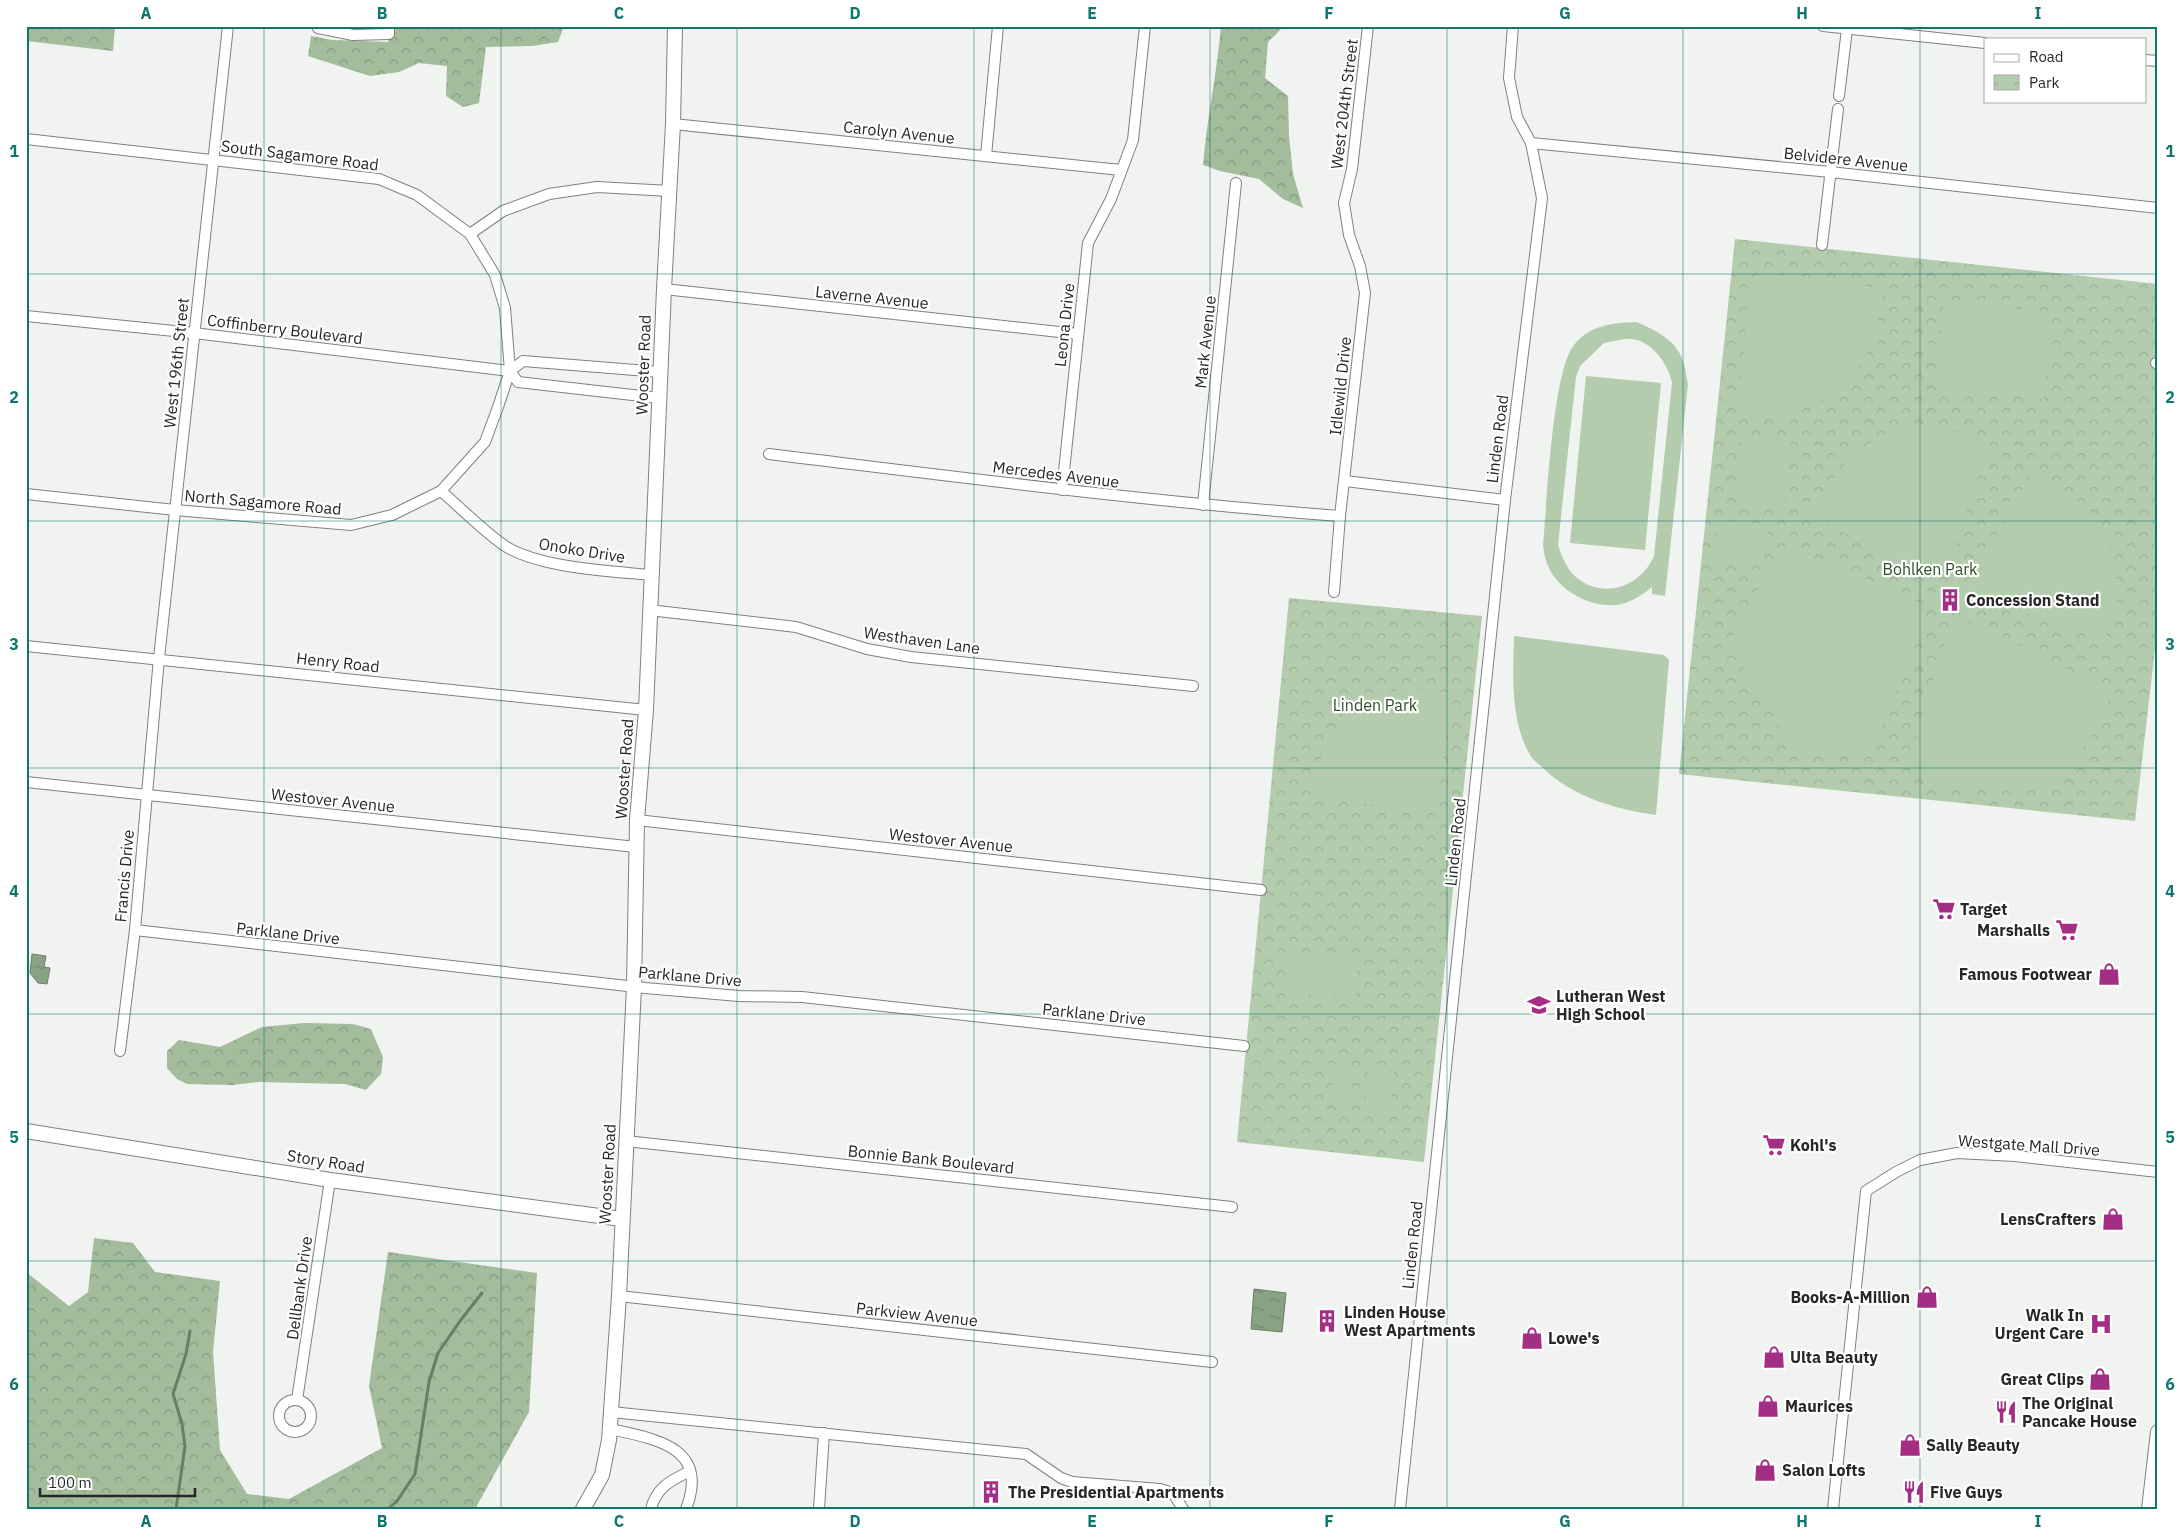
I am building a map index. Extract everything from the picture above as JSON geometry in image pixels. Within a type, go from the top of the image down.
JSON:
[{"type":"main road","name":"Wooster Road","points":[[583,1509],[602,1475],[610,1429],[619,1296],[634,987],[637,820],[646,710],[649,610],[673,124],[675,26]]},
{"type":"main road","name":"Story Road","points":[[26,1131],[330,1180],[622,1220]]},
{"type":"main road","points":[[2149,1509],[2158,1432]]},
{"type":"street","name":"West 196th Street","points":[[155,704],[228,26]]},
{"type":"street","points":[[318,26],[318,28],[353,35],[389,34],[389,26]]},
{"type":"street","points":[[986,156],[998,26]]},
{"type":"street","name":"Leona Drive","points":[[1062,490],[1088,243],[1111,199],[1132,140],[1145,26]]},
{"type":"street","name":"West 204th Street","points":[[1348,186],[1368,26]]},
{"type":"street","name":"Linden Road","points":[[1400,1509],[1505,500],[1542,198],[1531,143],[1517,117],[1509,78],[1513,26]]},
{"type":"street","points":[[1823,26],[1984,43]]},
{"type":"street","points":[[1839,96],[1847,29]]},
{"type":"street","points":[[1822,245],[1838,109]]},
{"type":"street","name":"Carolyn Avenue","points":[[673,124],[1121,170]]},
{"type":"street","name":"South Sagamore Road","points":[[26,139],[379,179],[417,195],[470,234],[495,275],[505,308],[510,371]]},
{"type":"street","name":"Belvidere Avenue","points":[[1531,143],[1830,172],[2158,208]]},
{"type":"street","name":"Mark Avenue","points":[[1202,505],[1236,182]]},
{"type":"street","name":"Idlewild Drive","points":[[1334,592],[1340,516],[1365,293],[1360,266],[1349,234],[1344,203],[1348,186]]},
{"type":"street","points":[[470,234],[503,211],[549,194],[597,187],[670,191]]},
{"type":"street","name":"Laverne Avenue","points":[[664,289],[1078,334]]},
{"type":"street","name":"Coffinberry Boulevard","points":[[26,316],[194,333],[510,371],[518,382],[660,398]]},
{"type":"street","points":[[510,371],[523,361],[660,372]]},
{"type":"street","name":"North Sagamore Road","points":[[26,494],[175,510],[351,525],[392,515],[441,491],[485,442],[510,371]]},
{"type":"street","name":"Mercedes Avenue","points":[[769,454],[1062,490],[1202,505],[1340,516]]},
{"type":"street","points":[[1345,481],[1505,500]]},
{"type":"street","name":"Onoko Drive","points":[[441,491],[507,547],[536,559],[564,565],[651,575]]},
{"type":"street","name":"Westhaven Lane","points":[[649,610],[796,627],[867,649],[912,656],[1193,686]]},
{"type":"street","name":"Henry Road","points":[[26,646],[159,658],[646,710]]},
{"type":"street","name":"Francis Drive","points":[[120,1051],[135,930],[155,704]]},
{"type":"street","name":"Westover Avenue","points":[[26,782],[636,847]]},
{"type":"street","name":"Westover Avenue","points":[[637,820],[1261,890]]},
{"type":"street","name":"Parklane Drive","points":[[135,930],[634,987],[739,996],[802,997],[1244,1046]]},
{"type":"street","name":"Bonnie Bank Boulevard","points":[[626,1141],[1232,1207]]},
{"type":"street","name":"Westgate Mall Drive","points":[[1833,1509],[1866,1191],[1920,1160],[1958,1153],[2022,1157],[2158,1172]]},
{"type":"street","name":"Dellbank Drive","points":[[297,1400],[330,1180]]},
{"type":"street","name":"Parkview Avenue","points":[[619,1296],[1212,1362]]},
{"type":"street","points":[[611,1412],[1026,1454],[1060,1478],[1072,1482],[1160,1489],[1173,1493],[1183,1509]]},
{"type":"street","points":[[610,1429],[643,1436],[678,1451],[694,1481],[686,1509]]},
{"type":"street","points":[[819,1509],[824,1433]]},
{"type":"street","points":[[651,1509],[656,1495],[663,1486],[690,1471]]},
{"type":"green space","points":[[26,26],[115,26],[113,51],[26,41]]},
{"type":"green space","points":[[393,26],[560,26],[563,29],[558,42],[532,46],[486,47],[479,103],[463,107],[446,96],[447,66],[419,63],[399,72],[370,76],[308,56],[311,36],[332,40],[388,42]]},
{"type":"green space","points":[[1221,26],[1284,26],[1268,42],[1265,78],[1288,96],[1289,136],[1293,174],[1303,208],[1283,199],[1259,179],[1220,171],[1203,165]]},
{"type":"green space","name":"Bohlken Park","points":[[1735,239],[2158,284],[2158,624],[2135,821],[1679,774]]},
{"type":"green space","points":[[1761,272],[1885,289],[1874,337],[1861,364],[1852,375],[1829,395],[1816,402],[1776,413],[1738,411],[1750,281]]},
{"type":"green space","points":[[1944,301],[2053,312],[2044,399],[1936,388]]},
{"type":"green space","points":[[1636,322],[1649,328],[1673,344],[1682,359],[1688,384],[1665,596],[1652,594],[1652,587],[1640,596],[1627,602],[1617,605],[1606,605],[1584,600],[1565,588],[1550,570],[1543,545],[1552,440],[1560,382],[1567,360],[1574,345],[1587,333],[1602,326]],"holes":[[[1626,339],[1638,340],[1652,348],[1665,364],[1672,382],[1654,556],[1648,566],[1631,582],[1610,589],[1588,585],[1573,575],[1565,563],[1558,545],[1576,377],[1580,366],[1604,343]]]},
{"type":"green space","points":[[1586,376],[1661,383],[1645,550],[1570,543]]},
{"type":"green space","points":[[1924,426],[1960,432],[1987,450],[1947,571],[1930,579],[1810,514],[1851,456],[1885,434]]},
{"type":"green space","points":[[1742,436],[1791,441],[1784,508],[1735,504]]},
{"type":"green space","points":[[2032,473],[2065,491],[2080,503],[2093,517],[2111,549],[2116,567],[2117,606],[2105,638],[1976,597],[1970,581]]},
{"type":"green space","points":[[1718,520],[1768,524],[1764,563],[1714,559]]},
{"type":"green space","points":[[1782,545],[1920,602],[1927,618],[1870,756],[1789,750],[1766,698],[1754,695],[1733,637]]},
{"type":"green space","name":"Linden Park","points":[[1289,598],[1482,616],[1424,1162],[1237,1142]]},
{"type":"green space","points":[[1965,621],[1998,635],[2113,692],[2102,717],[2077,759],[2067,771],[2045,786],[2023,790],[1952,787],[1935,782],[1907,765],[1950,628]]},
{"type":"green space","points":[[1514,636],[1664,655],[1669,660],[1656,815],[1610,805],[1580,794],[1554,777],[1531,757],[1518,726],[1513,681]]},
{"type":"green space","points":[[1416,690],[1451,693],[1438,805],[1430,811],[1312,798],[1323,754],[1337,726],[1346,714],[1358,704],[1376,694]]},
{"type":"green space","points":[[1291,954],[1313,956],[1309,999],[1287,997]]},
{"type":"green space","points":[[1315,956],[1336,958],[1333,1001],[1311,999]]},
{"type":"green space","points":[[1338,959],[1358,961],[1355,1003],[1334,1002]]},
{"type":"green space","points":[[304,1023],[353,1024],[371,1029],[383,1057],[381,1074],[366,1090],[345,1084],[259,1082],[233,1085],[187,1084],[177,1079],[167,1068],[167,1051],[179,1040],[220,1047],[262,1027]]},
{"type":"green space","points":[[1369,1068],[1394,1071],[1389,1115],[1364,1112]]},
{"type":"green space","points":[[1334,1071],[1352,1073],[1349,1104],[1331,1102]]},
{"type":"green space","points":[[94,1238],[133,1243],[155,1272],[220,1281],[213,1352],[220,1450],[247,1494],[289,1499],[382,1448],[369,1386],[388,1252],[537,1273],[529,1412],[475,1509],[26,1509],[26,1272],[69,1306],[88,1292]]},
{"type":"water","points":[[32,954],[46,956],[44,967],[50,968],[47,984],[38,983],[30,973]]},
{"type":"water","points":[[1254,1289],[1286,1293],[1282,1332],[1251,1329]]},
{"type":"waterway","points":[[388,1509],[397,1501],[415,1474],[429,1382],[438,1353],[482,1293]]},
{"type":"waterway","points":[[176,1509],[185,1446],[182,1424],[173,1394],[186,1354],[190,1331]]},
{"type":"place","name":"Concession Stand","points":[[1950,600]]},
{"type":"place","name":"Target","points":[[1944,909]]},
{"type":"place","name":"Marshalls","points":[[2067,930]]},
{"type":"place","name":"Famous Footwear","points":[[2109,974]]},
{"type":"place","name":"Lutheran West High School","points":[[1539,1005]]},
{"type":"place","name":"Kohl's","points":[[1774,1145]]},
{"type":"place","name":"LensCrafters","points":[[2113,1219]]},
{"type":"place","name":"Books-A-Million","points":[[1927,1297]]},
{"type":"place","name":"Linden House West Apartments","points":[[1327,1321]]},
{"type":"place","name":"Walk In Urgent Care","points":[[2101,1324]]},
{"type":"place","name":"Lowe's","points":[[1532,1338]]},
{"type":"place","name":"Ulta Beauty","points":[[1774,1357]]},
{"type":"place","name":"Great Clips","points":[[2100,1379]]},
{"type":"place","name":"Maurices","points":[[1768,1406]]},
{"type":"place","name":"The Original Pancake House","points":[[2006,1412]]},
{"type":"place","name":"Sally Beauty","points":[[1910,1445]]},
{"type":"place","name":"Salon Lofts","points":[[1765,1470]]},
{"type":"place","name":"The Presidential Apartments","points":[[991,1492]]},
{"type":"place","name":"Five Guys","points":[[1914,1492]]}]
